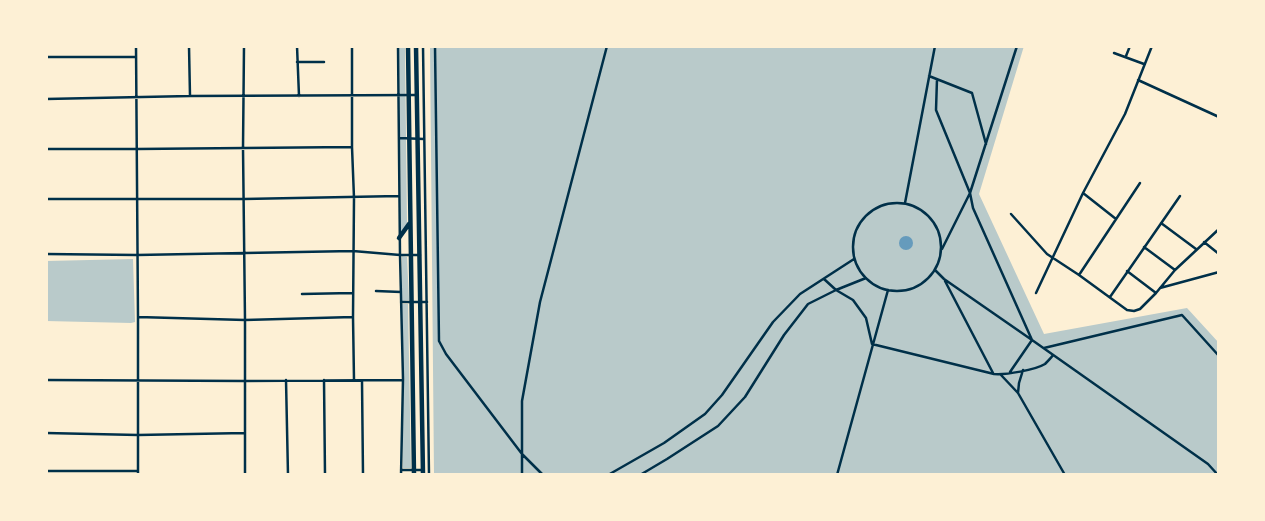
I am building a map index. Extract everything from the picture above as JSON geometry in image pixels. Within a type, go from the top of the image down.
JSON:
[{"type":"main road","points":[[408,46],[414,473]]},
{"type":"main road","points":[[416,46],[423,473]]},
{"type":"main road","points":[[399,238],[410,223]]},
{"type":"street","points":[[136,46],[138,475]]},
{"type":"street","points":[[189,46],[190,96]]},
{"type":"street","points":[[244,46],[245,475]]},
{"type":"street","points":[[297,46],[298,96]]},
{"type":"street","points":[[352,46],[354,198],[352,317],[354,380]]},
{"type":"street","points":[[398,46],[399,238],[403,380],[400,475]]},
{"type":"street","points":[[424,46],[429,475]]},
{"type":"street","points":[[435,46],[439,341],[446,354],[522,454],[543,475]]},
{"type":"street","points":[[522,475],[522,401],[540,302],[607,46]]},
{"type":"street","points":[[905,203],[935,46]]},
{"type":"street","points":[[942,249],[970,193],[1017,46]]},
{"type":"street","points":[[1125,57],[1130,46]]},
{"type":"street","points":[[1036,293],[1083,193],[1125,114],[1152,46]]},
{"type":"street","points":[[1114,53],[1144,64]]},
{"type":"street","points":[[46,57],[136,57]]},
{"type":"street","points":[[297,62],[324,62]]},
{"type":"street","points":[[929,76],[972,93],[986,144]]},
{"type":"street","points":[[937,79],[936,110],[970,193],[973,208],[1032,340]]},
{"type":"street","points":[[1138,80],[1219,117]]},
{"type":"street","points":[[46,99],[417,95]]},
{"type":"street","points":[[399,138],[424,139]]},
{"type":"street","points":[[46,149],[352,147]]},
{"type":"street","points":[[1079,275],[1140,183]]},
{"type":"street","points":[[1083,193],[1116,219]]},
{"type":"street","points":[[46,199],[244,199],[399,196]]},
{"type":"street","points":[[1110,298],[1180,196]]},
{"type":"street","points":[[896,202],[915,206],[932,219],[938,228],[942,249],[940,260],[935,270],[925,282],[908,290],[898,291],[888,290],[872,284],[861,273],[854,259],[853,252],[854,237],[864,216],[884,204],[896,202]]},
{"type":"street","points":[[1011,214],[1052,258],[1127,310],[1134,311],[1140,309],[1175,270],[1219,230]]},
{"type":"street","points":[[1161,223],[1196,250]]},
{"type":"street","points":[[1204,242],[1219,254]]},
{"type":"street","points":[[1144,247],[1175,270]]},
{"type":"street","points":[[46,254],[137,255],[353,251],[420,255]]},
{"type":"street","points":[[608,475],[664,442],[705,414],[722,395],[773,322],[800,294],[854,259]]},
{"type":"street","points":[[935,270],[944,279],[1208,464],[1218,475]]},
{"type":"street","points":[[1127,271],[1156,293]]},
{"type":"street","points":[[1160,288],[1219,272]]},
{"type":"street","points":[[640,475],[718,426],[745,397],[784,335],[808,304],[866,278]]},
{"type":"street","points":[[824,279],[836,290],[853,300],[866,318],[872,344]]},
{"type":"street","points":[[944,279],[994,374]]},
{"type":"street","points":[[837,475],[888,290]]},
{"type":"street","points":[[376,291],[401,292]]},
{"type":"street","points":[[302,294],[352,294]]},
{"type":"street","points":[[401,302],[427,302]]},
{"type":"street","points":[[1044,348],[1182,315],[1219,356]]},
{"type":"street","points":[[138,317],[245,320],[352,317]]},
{"type":"street","points":[[1009,373],[1032,340]]},
{"type":"street","points":[[872,344],[1001,375],[1044,364],[1053,355]]},
{"type":"street","points":[[1018,393],[1023,370]]},
{"type":"street","points":[[1001,375],[1018,393],[1065,475]]},
{"type":"street","points":[[46,380],[403,380]]},
{"type":"street","points":[[286,380],[288,475]]},
{"type":"street","points":[[324,380],[325,475]]},
{"type":"street","points":[[362,380],[364,475]]},
{"type":"street","points":[[46,433],[138,435],[245,433]]},
{"type":"street","points":[[400,470],[423,473]]},
{"type":"street","points":[[46,471],[138,471]]},
{"type":"shaded area","points":[[399,46],[405,46],[407,224],[401,232]]},
{"type":"shaded area","points":[[430,46],[1024,46],[979,194],[1044,334],[1187,308],[1219,343],[1219,475],[434,475]]},
{"type":"shaded area","points":[[402,256],[407,257],[409,300],[402,301]]},
{"type":"shaded area","points":[[133,259],[135,322],[46,321],[46,261]]},
{"type":"shaded area","points":[[402,304],[408,304],[411,468],[403,468]]},
{"type":"water","points":[[903,236],[909,236],[913,243],[909,250],[903,250],[899,246],[899,240]]}]
